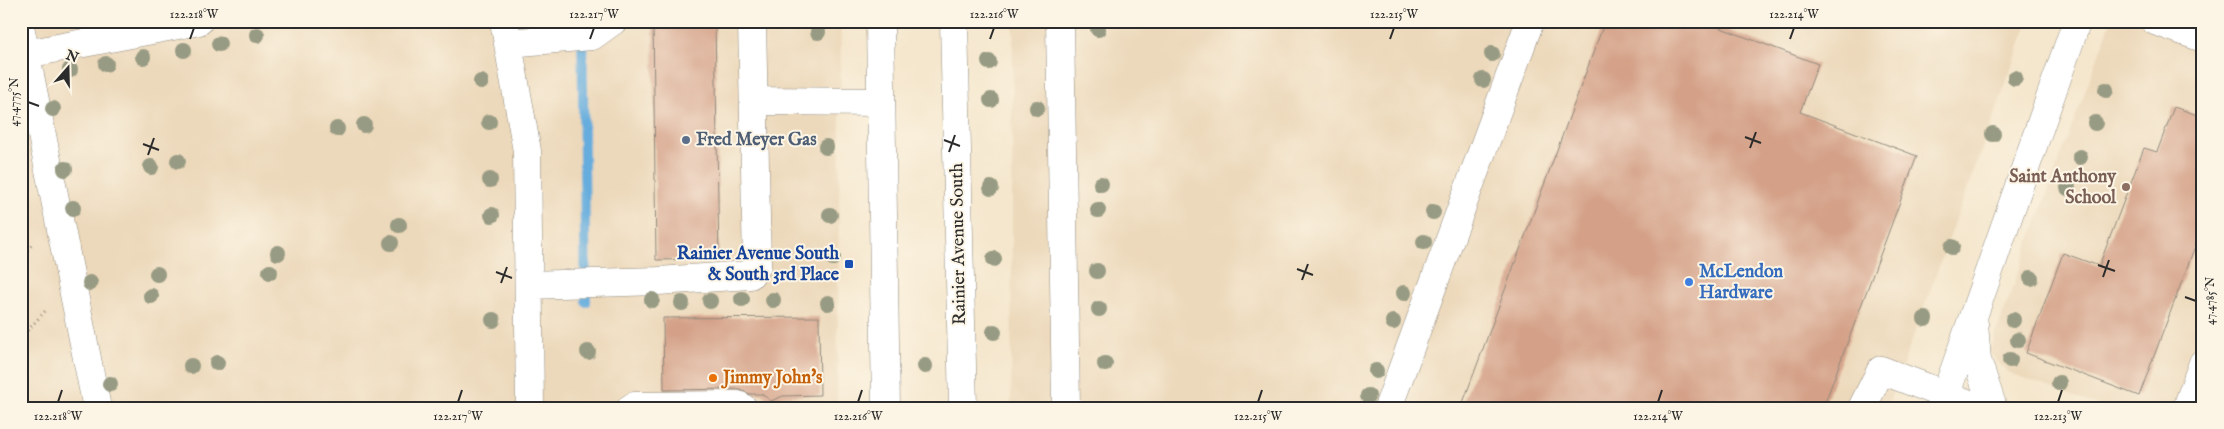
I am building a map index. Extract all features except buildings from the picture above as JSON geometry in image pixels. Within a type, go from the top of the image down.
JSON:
[{"type":"main road","points":[[97,408],[23,47],[199,21]]},
{"type":"main road","points":[[530,408],[527,151],[506,32],[592,36],[613,21]]},
{"type":"main road","points":[[529,285],[658,281],[750,275],[757,266],[752,21]]},
{"type":"main road","points":[[880,21],[886,408]]},
{"type":"main road","name":"Rainier Avenue South","points":[[954,21],[964,408]]},
{"type":"main road","points":[[1060,21],[1066,408]]},
{"type":"main road","points":[[1388,408],[1530,21]]},
{"type":"main road","points":[[1944,402],[2077,21]]},
{"type":"main road","points":[[2155,21],[2203,38]]},
{"type":"main road","points":[[754,101],[881,102]]},
{"type":"main road","points":[[1973,318],[1977,360],[1993,408]]},
{"type":"main road","points":[[2186,408],[2203,363]]},
{"type":"main road","points":[[1862,408],[1881,370],[1944,402],[1980,408]]},
{"type":"main road","points":[[630,408],[634,406],[729,405],[738,405],[742,408]]},
{"type":"path","points":[[21,402],[22,408]]},
{"type":"shaded area","points":[[21,21],[841,21],[837,408],[21,408]]},
{"type":"shaded area","points":[[1013,21],[2026,21],[2027,26],[1887,408],[1011,408]]},
{"type":"shaded area","name":"Saint Anthony School","points":[[2111,21],[2203,21],[2203,408],[2105,408],[2007,372],[1989,352]]},
{"type":"waterway","points":[[582,22],[586,302]]},
{"type":"place","name":"Fred Meyer Gas","points":[[686,140]]},
{"type":"place","name":"Saint Anthony School","points":[[2126,187]]},
{"type":"place","name":"Rainier Avenue South & South 3rd Place","points":[[849,264]]},
{"type":"place","name":"McLendon Hardware","points":[[1689,282]]},
{"type":"place","name":"Jimmy John's","points":[[713,378]]}]
